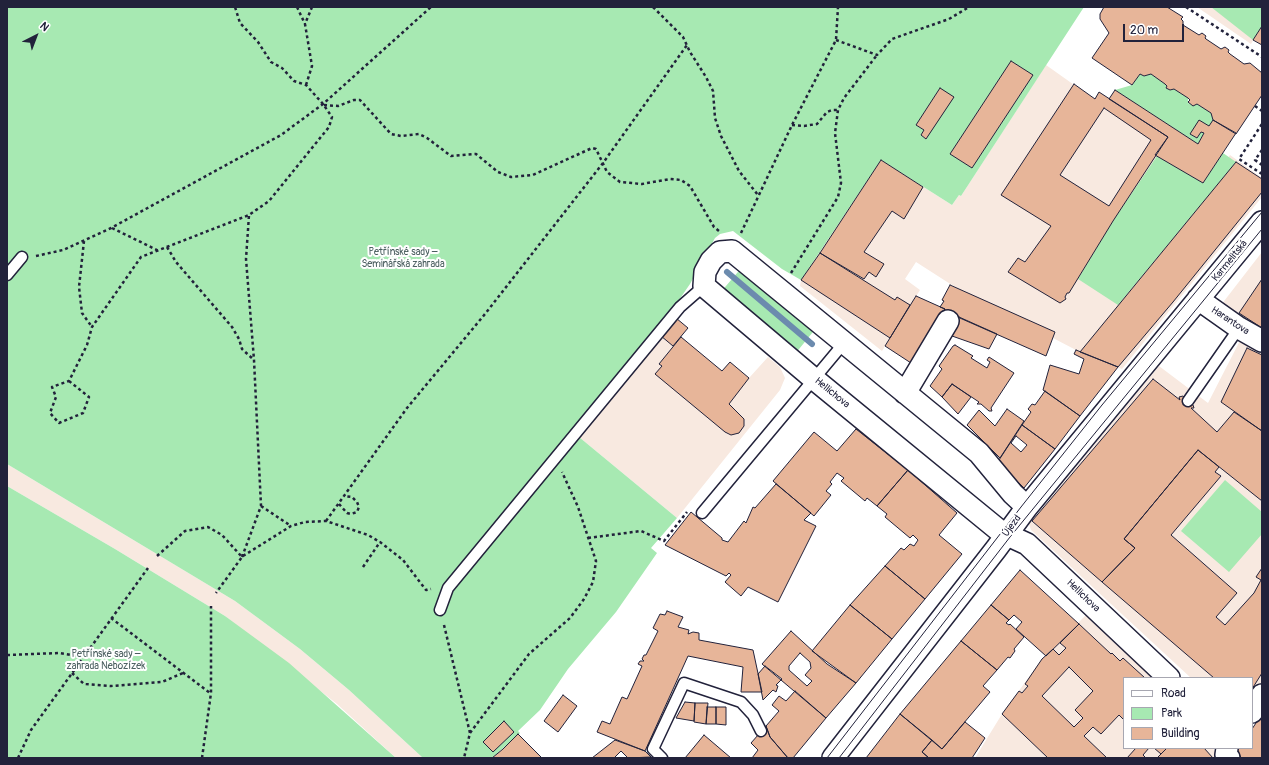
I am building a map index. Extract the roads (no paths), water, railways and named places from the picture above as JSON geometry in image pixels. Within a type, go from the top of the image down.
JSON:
[{"type":"street","name":"Karmelitská","points":[[1198,299],[1262,222]]},
{"type":"street","points":[[704,286],[705,272],[711,261],[720,252],[732,251],[979,453],[1013,494],[1027,507]]},
{"type":"street","name":"Hellichova","points":[[704,286],[814,379],[1006,535],[1027,544],[1168,677]]},
{"type":"street","name":"Harantova","points":[[1198,299],[1239,328],[1262,341]]},
{"type":"street","name":"Újezd","points":[[833,758],[1027,507],[1198,299]]},
{"type":"street","points":[[905,393],[948,321]]},
{"type":"street","points":[[1253,710],[1262,695]]},
{"type":"street","points":[[1227,749],[1226,755],[1229,758]]},
{"type":"lane","points":[[7,275],[22,257]]},
{"type":"lane","points":[[440,610],[448,588],[680,307],[704,286]]},
{"type":"lane","points":[[1188,401],[1239,328]]},
{"type":"lane","points":[[702,513],[844,343]]},
{"type":"lane","points":[[662,758],[653,749],[684,683],[741,702],[753,714],[761,732]]},
{"type":"waterway","points":[[727,272],[812,344]]},
{"type":"tram line","points":[[827,758],[1021,507],[1102,405],[1262,212]]},
{"type":"tram line","points":[[839,758],[1010,537],[1262,229]]},
{"type":"park label","name":"Petřínské sady – Seminářská zahrada","points":[[403,258]]},
{"type":"park label","name":"Petřínské sady – zahrada Nebozízek","points":[[106,660]]}]
